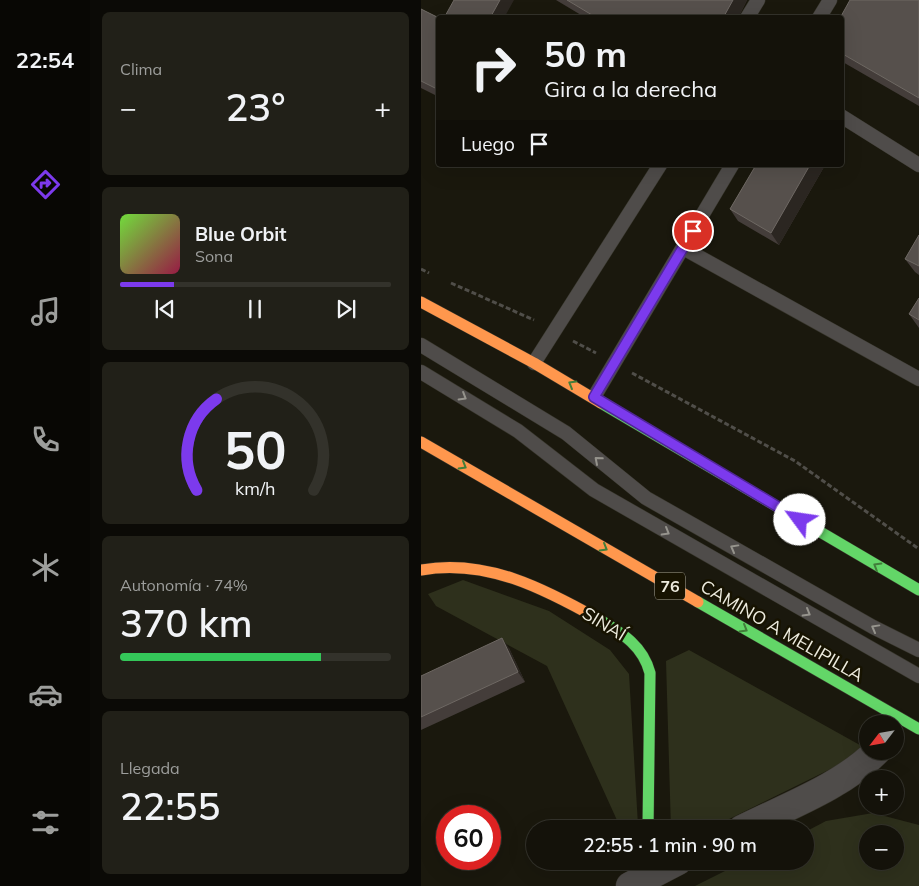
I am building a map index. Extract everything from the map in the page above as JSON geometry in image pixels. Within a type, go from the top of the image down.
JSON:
[{"type":"main road","points":[[421,302],[594,397],[919,590]]},
{"type":"main road","name":"CAMINO A MELIPILLA","points":[[421,442],[905,726]]},
{"type":"main road","name":"SINAÍ","points":[[421,570],[437,567],[473,568],[507,578],[553,595],[586,612],[629,639],[638,648],[649,670],[651,683],[648,820]]},
{"type":"street","points":[[761,820],[839,780],[859,768],[867,760]]},
{"type":"street","points":[[641,875],[654,870]]},
{"type":"lane","points":[[749,15],[758,0]]},
{"type":"lane","points":[[821,15],[830,0]]},
{"type":"lane","points":[[844,118],[919,165]]},
{"type":"lane","points":[[534,363],[659,167]]},
{"type":"lane","points":[[594,397],[731,167]]},
{"type":"lane","points":[[683,248],[919,379]]},
{"type":"lane","points":[[421,345],[566,432],[646,498],[873,627],[919,650]]},
{"type":"lane","points":[[421,372],[518,432],[594,490],[919,676]]},
{"type":"path","points":[[421,269],[430,273]]},
{"type":"path","points":[[448,281],[555,332],[795,461],[919,549]]},
{"type":"green space","points":[[463,580],[549,611],[610,650],[629,674],[638,820],[617,820],[547,666],[436,606],[428,594]]},
{"type":"green space","points":[[689,650],[859,745],[859,755],[727,820],[671,820],[666,661]]},
{"type":"green space","points":[[861,815],[881,815],[919,825],[919,886],[695,886],[727,870],[814,870],[814,827],[826,821]]},
{"type":"building","points":[[454,0],[500,0],[492,15],[446,15]]},
{"type":"building","points":[[567,0],[733,0],[725,15],[592,15]]},
{"type":"building","points":[[850,0],[919,0],[919,98],[844,55],[844,15],[842,15]]},
{"type":"building","points":[[421,9],[436,16],[436,88],[421,81]]},
{"type":"building","points":[[755,167],[809,167],[771,233],[730,209]]},
{"type":"building","points":[[919,235],[919,266],[905,259]]},
{"type":"building","points":[[919,298],[919,320],[909,314]]},
{"type":"building","points":[[502,638],[518,672],[421,717],[421,676]]},
{"type":"traffic: fast","points":[[601,403],[919,590]]},
{"type":"traffic: fast","points":[[698,602],[919,729]]},
{"type":"traffic: fast","points":[[600,620],[617,630],[637,648],[650,673],[648,820]]},
{"type":"traffic: slow","points":[[421,302],[534,363],[601,403]]},
{"type":"traffic: slow","points":[[421,442],[698,602]]},
{"type":"traffic: slow","points":[[421,570],[445,567],[469,568],[492,572],[536,587],[600,620]]},
{"type":"route","points":[[693,231],[594,397],[800,520]]}]
